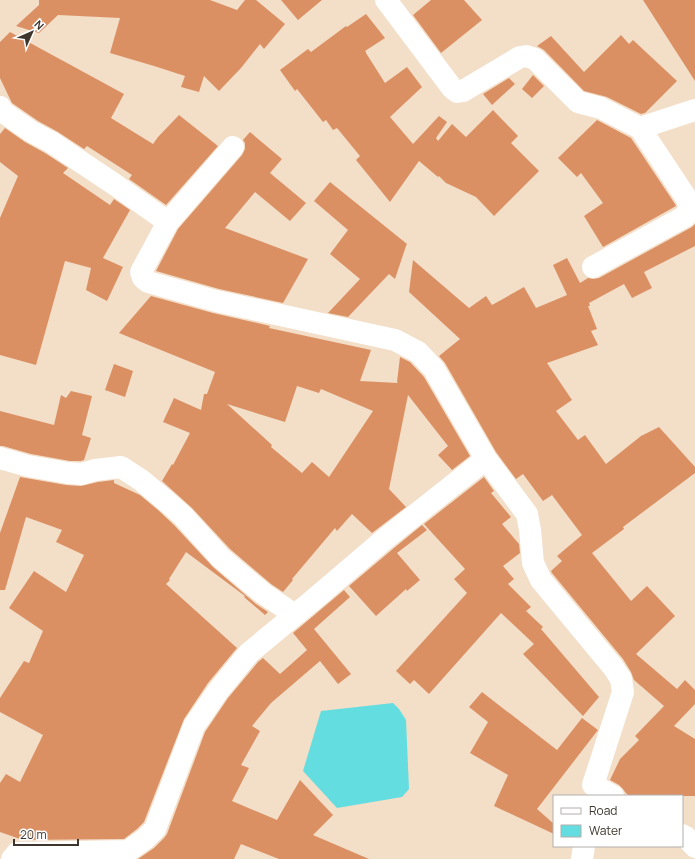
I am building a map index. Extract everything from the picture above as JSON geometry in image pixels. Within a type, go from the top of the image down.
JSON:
[{"type":"street","points":[[386,0],[452,88],[457,92],[463,91],[520,57],[526,56],[535,59],[578,102],[601,108],[640,128],[687,199],[689,207],[686,216],[593,267]]},
{"type":"street","points":[[0,107],[3,112],[32,132],[51,142],[168,222]]},
{"type":"street","points":[[640,128],[695,110]]},
{"type":"street","points":[[233,147],[168,222],[141,272],[143,278],[148,282],[216,301],[395,340],[418,352],[434,369],[486,459],[527,514],[533,563],[540,580],[613,667],[621,679],[623,692],[593,790],[610,795]]},
{"type":"street","points":[[0,458],[28,466],[68,473],[82,474],[95,470],[121,467],[141,480],[183,516],[221,558],[264,594],[295,615]]},
{"type":"street","points":[[12,859],[16,853],[136,855],[145,839],[155,829],[194,726],[218,691],[249,653],[386,538],[486,459]]},
{"type":"street","points":[[683,836],[695,847]]},
{"type":"street","points":[[582,859],[584,847]]},
{"type":"water","points":[[393,703],[406,720],[409,789],[402,797],[337,808],[303,771],[321,711]]},
{"type":"building","points":[[39,0],[210,0],[237,10],[245,0],[256,0],[285,24],[264,49],[260,44],[241,68],[219,91],[204,76],[199,92],[181,87],[185,76],[110,53],[120,18],[58,15],[39,33],[16,26],[39,5]]},
{"type":"building","points":[[281,0],[322,0],[298,20]]},
{"type":"building","points":[[431,0],[464,0],[482,20],[441,53],[413,15]]},
{"type":"building","points":[[643,0],[695,0],[695,81]]},
{"type":"building","points":[[366,14],[385,38],[365,51],[385,83],[407,67],[422,87],[390,117],[413,144],[439,116],[447,122],[436,138],[438,141],[452,124],[466,137],[493,110],[518,136],[511,143],[539,171],[494,216],[476,197],[446,183],[419,161],[390,202],[356,160],[360,156],[337,128],[333,130],[326,120],[323,122],[297,89],[295,91],[280,70],[308,49],[311,52],[346,26],[347,27]]},
{"type":"building","points":[[10,32],[124,94],[111,118],[153,144],[179,115],[218,146],[166,205],[129,179],[132,175],[87,146],[84,149],[12,103],[0,78],[0,42]]},
{"type":"building","points":[[621,35],[629,44],[633,40],[677,81],[645,113],[641,114],[607,97],[584,91],[544,50],[537,46],[551,36],[584,72]]},
{"type":"building","points":[[533,75],[544,86],[532,98],[522,89]]},
{"type":"building","points":[[509,78],[515,84],[492,105],[483,94]]},
{"type":"building","points":[[597,120],[631,138],[676,206],[603,247],[584,216],[603,203],[581,173],[577,177],[558,158]]},
{"type":"building","points":[[5,128],[68,168],[63,173],[110,205],[114,199],[130,210],[103,258],[123,267],[107,301],[86,290],[91,268],[65,261],[36,365],[0,355],[0,218],[18,176],[0,162],[0,134]]},
{"type":"building","points":[[250,132],[282,159],[270,173],[306,203],[290,221],[255,192],[225,228],[308,259],[283,303],[219,289],[156,271],[178,229],[242,155],[245,149],[245,143],[243,140]]},
{"type":"building","points":[[330,182],[407,244],[395,279],[389,274],[348,317],[328,313],[360,279],[330,254],[348,230],[314,201]]},
{"type":"building","points":[[695,224],[695,246],[644,272],[652,288],[632,298],[624,284],[589,303],[590,306],[588,306],[597,329],[591,331],[598,345],[547,363],[572,400],[556,411],[578,440],[585,435],[606,464],[641,436],[659,427],[695,467],[695,473],[623,527],[624,529],[592,553],[631,601],[647,586],[675,616],[636,654],[677,689],[685,680],[695,690],[695,704],[674,726],[695,739],[695,796],[628,795],[619,785],[610,780],[620,759],[639,740],[635,736],[664,706],[634,680],[623,659],[552,573],[551,571],[562,561],[557,556],[582,535],[552,495],[543,501],[523,474],[516,479],[496,452],[445,363],[439,356],[460,339],[409,292],[413,260],[469,308],[486,296],[492,305],[524,287],[536,308],[567,295],[553,265],[567,258],[580,283],[588,278],[599,278]]},
{"type":"building","points":[[151,296],[213,313],[270,326],[269,328],[371,350],[360,381],[398,383],[400,357],[410,362],[424,377],[470,456],[452,470],[438,455],[448,446],[408,395],[389,489],[406,507],[372,533],[352,514],[337,531],[335,528],[292,579],[293,580],[283,592],[271,584],[230,549],[192,508],[162,481],[172,464],[173,465],[190,433],[163,422],[174,398],[201,410],[204,394],[207,394],[215,372],[119,333]],"holes":[[[297,386],[319,393],[321,389],[373,411],[329,477],[312,462],[302,473],[271,447],[272,445],[227,404],[285,422]]]},
{"type":"building","points":[[114,364],[133,371],[125,397],[105,390]]},
{"type":"building","points":[[71,391],[92,396],[82,435],[91,438],[84,460],[70,461],[31,454],[0,446],[0,411],[54,425],[61,395],[66,398]]},
{"type":"building","points":[[20,477],[66,485],[81,486],[114,480],[114,483],[140,495],[158,510],[213,567],[256,604],[268,612],[265,615],[244,597],[245,596],[186,552],[169,579],[170,580],[166,584],[237,648],[208,683],[184,719],[144,822],[124,839],[23,840],[0,832],[0,783],[6,774],[20,782],[43,735],[0,712],[0,698],[24,661],[29,663],[43,631],[9,608],[34,571],[66,592],[84,555],[56,542],[62,530],[26,517],[5,590],[0,590],[0,533]]},
{"type":"building","points":[[484,477],[494,491],[491,493],[511,517],[502,524],[519,544],[520,553],[503,566],[514,579],[508,584],[531,607],[526,611],[543,627],[541,629],[599,697],[583,716],[523,654],[534,644],[501,613],[429,694],[414,680],[410,684],[396,671],[467,593],[454,579],[465,569],[424,524]]},
{"type":"building","points":[[422,525],[427,530],[397,553],[420,580],[407,591],[406,589],[376,616],[349,586]]},
{"type":"building","points":[[344,590],[350,597],[314,629],[351,674],[338,684],[320,661],[271,703],[252,726],[260,731],[241,765],[249,768],[232,801],[277,820],[300,780],[333,815],[313,835],[369,859],[279,859],[241,844],[234,859],[138,859],[154,848],[167,834],[205,732],[228,698],[263,658],[280,674],[307,650],[293,633]]},
{"type":"building","points":[[482,692],[557,750],[582,718],[598,730],[537,809],[553,823],[553,834],[494,806],[508,775],[470,753],[488,722],[469,707]]}]
